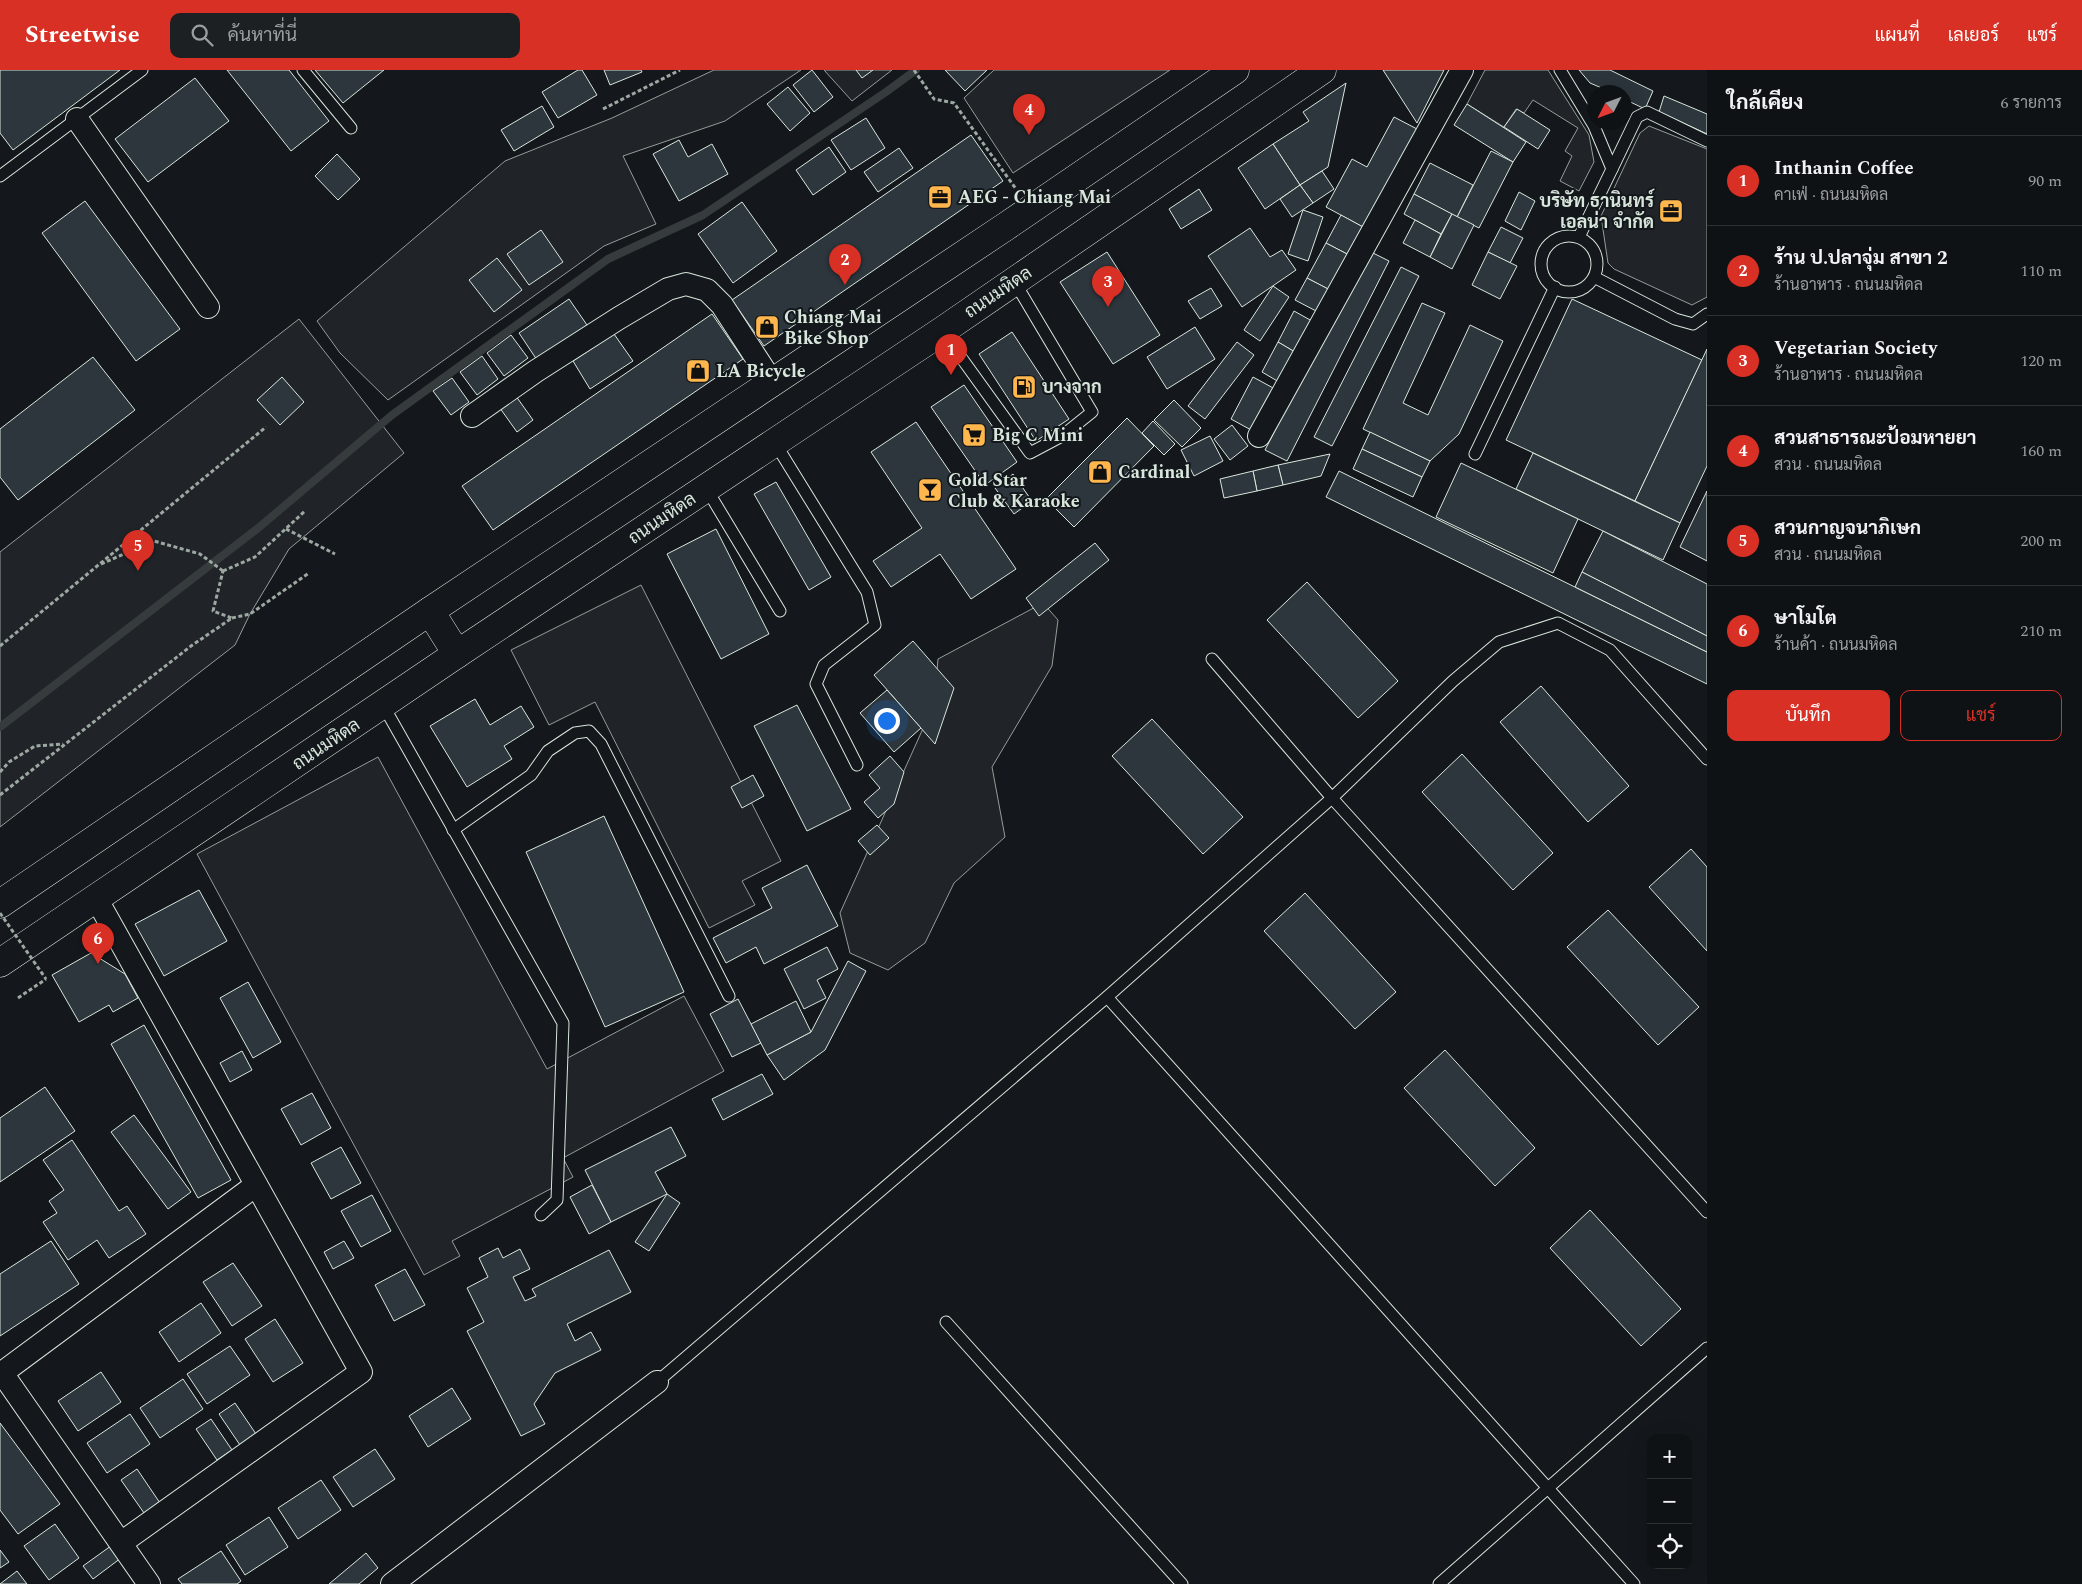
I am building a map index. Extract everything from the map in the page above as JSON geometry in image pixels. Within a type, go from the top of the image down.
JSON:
[{"type":"main road","points":[[0,904],[1235,70]]},
{"type":"main road","name":"ถนนมหิดล","points":[[0,963],[942,331],[1322,70]]},
{"type":"main road","points":[[430,612],[458,654]]},
{"type":"street","points":[[1259,436],[1462,70]]},
{"type":"street","points":[[77,119],[208,307]]},
{"type":"street","points":[[472,416],[536,371],[619,318],[668,289],[686,284],[707,290],[722,305],[772,382]]},
{"type":"street","points":[[96,898],[361,1372],[120,1543]]},
{"type":"street","points":[[149,1584],[2,1373],[256,1185]]},
{"type":"street","points":[[392,1584],[657,1382]]},
{"type":"lane","points":[[0,176],[142,70]]},
{"type":"lane","points":[[304,70],[351,128]]},
{"type":"lane","points":[[1560,70],[1594,126],[1612,169]]},
{"type":"lane","points":[[1579,237],[1637,117],[1647,112],[1707,141]]},
{"type":"lane","points":[[1563,236],[1579,237],[1590,244],[1597,257],[1597,272],[1589,285],[1576,292],[1561,291],[1549,284],[1542,270],[1542,255],[1550,243],[1563,236]]},
{"type":"lane","points":[[1594,276],[1675,319],[1693,324],[1707,314]]},
{"type":"lane","points":[[942,331],[1030,453],[1062,436],[1092,412],[1014,281]]},
{"type":"lane","points":[[1475,454],[1556,287]]},
{"type":"lane","points":[[774,442],[867,592],[875,625],[824,665],[816,684],[857,765]]},
{"type":"lane","points":[[706,488],[780,611]]},
{"type":"lane","points":[[657,1382],[1107,997],[1332,798],[1453,681],[1499,642],[1558,623],[1610,650],[1707,759]]},
{"type":"lane","points":[[1212,659],[1332,798],[1707,1212]]},
{"type":"lane","points":[[383,705],[563,1023],[557,1200],[541,1215]]},
{"type":"lane","points":[[453,830],[531,775],[548,751],[575,733],[589,731],[601,744],[729,996]]},
{"type":"lane","points":[[1107,997],[1634,1584]]},
{"type":"lane","points":[[946,1322],[1182,1584]]},
{"type":"lane","points":[[1440,1584],[1707,1348]]},
{"type":"path","points":[[603,109],[680,70]]},
{"type":"path","points":[[914,70],[934,99],[954,104],[1030,210]]},
{"type":"path","points":[[0,646],[266,427]]},
{"type":"path","points":[[223,571],[255,557],[305,511]]},
{"type":"path","points":[[286,529],[335,554]]},
{"type":"path","points":[[96,566],[154,541],[200,554],[223,571]]},
{"type":"path","points":[[223,571],[213,611],[232,618]]},
{"type":"path","points":[[0,795],[191,646],[232,618],[250,614],[308,573]]},
{"type":"path","points":[[0,772],[9,762],[35,746],[63,744]]},
{"type":"path","points":[[0,913],[46,980],[18,998]]},
{"type":"shaded area","points":[[714,70],[801,70],[725,121],[623,156],[656,224],[604,246],[388,400],[340,353],[317,321],[505,161],[612,118]]},
{"type":"shaded area","points":[[824,70],[892,70],[852,101]]},
{"type":"shaded area","points":[[994,70],[1170,70],[1013,173],[964,98]]},
{"type":"shaded area","points":[[1485,70],[1548,70],[1589,135],[1594,162],[1579,191],[1560,181],[1572,156],[1565,151],[1578,128],[1533,100],[1524,113],[1516,109],[1504,127],[1467,104]]},
{"type":"shaded area","points":[[1649,126],[1707,149],[1707,297],[1692,305],[1614,269],[1608,263],[1601,216],[1640,133]]},
{"type":"shaded area","points":[[299,319],[404,453],[289,549],[250,614],[235,645],[0,827],[0,552]]},
{"type":"shaded area","points":[[641,585],[781,861],[742,881],[755,905],[709,928],[595,702],[549,725],[511,650]]},
{"type":"shaded area","points":[[1043,603],[1058,620],[1052,666],[992,767],[1005,837],[954,883],[925,943],[888,970],[850,953],[840,913],[934,704],[938,659]]},
{"type":"shaded area","points":[[378,757],[547,1069],[684,996],[724,1071],[563,1158],[573,1177],[452,1241],[460,1256],[424,1275],[197,854]]},
{"type":"building","points":[[0,70],[120,70],[13,150],[0,133]]},
{"type":"building","points":[[227,70],[289,70],[329,121],[291,151]]},
{"type":"building","points":[[315,70],[384,70],[343,103]]},
{"type":"building","points":[[578,70],[582,70],[597,95],[558,118],[542,92]]},
{"type":"building","points":[[604,70],[641,70],[642,72],[610,85]]},
{"type":"building","points":[[812,70],[833,97],[814,112],[793,85]]},
{"type":"building","points":[[856,70],[873,70],[862,78]]},
{"type":"building","points":[[945,70],[987,70],[965,91]]},
{"type":"building","points":[[1383,70],[1444,70],[1417,123]]},
{"type":"building","points":[[1579,70],[1610,70],[1653,91],[1645,109],[1632,103],[1632,85],[1595,85],[1590,83]]},
{"type":"building","points":[[195,78],[229,121],[148,182],[115,139]]},
{"type":"building","points":[[1346,83],[1328,167],[1300,185],[1273,144],[1309,121],[1303,112]]},
{"type":"building","points":[[788,87],[810,113],[790,131],[767,104]]},
{"type":"building","points":[[1664,96],[1707,114],[1707,134],[1659,112]]},
{"type":"building","points":[[1467,104],[1526,142],[1513,162],[1454,125]]},
{"type":"building","points":[[542,106],[554,127],[514,151],[501,130]]},
{"type":"building","points":[[1517,109],[1550,130],[1538,149],[1504,127]]},
{"type":"building","points":[[1394,117],[1417,129],[1363,227],[1326,207],[1352,159],[1367,167]]},
{"type":"building","points":[[866,118],[885,148],[851,170],[831,140]]},
{"type":"building","points":[[971,135],[1003,181],[764,346],[732,300]]},
{"type":"building","points":[[679,140],[688,157],[712,144],[728,174],[679,201],[653,154]]},
{"type":"building","points":[[1273,144],[1300,185],[1265,209],[1238,168]]},
{"type":"building","points":[[829,147],[846,172],[813,195],[796,170]]},
{"type":"building","points":[[899,148],[913,168],[878,192],[864,172]]},
{"type":"building","points":[[1491,151],[1513,162],[1479,228],[1457,217]]},
{"type":"building","points":[[337,154],[360,179],[338,200],[315,176]]},
{"type":"building","points":[[1430,163],[1473,185],[1457,217],[1414,194]]},
{"type":"building","points":[[1322,171],[1334,189],[1313,203],[1300,185]]},
{"type":"building","points":[[1300,185],[1313,203],[1292,217],[1280,199]]},
{"type":"building","points":[[1199,189],[1212,210],[1181,229],[1169,209]]},
{"type":"building","points":[[1519,192],[1535,201],[1521,230],[1505,221]]},
{"type":"building","points":[[1414,194],[1452,214],[1441,234],[1404,214]]},
{"type":"building","points":[[85,201],[180,329],[136,361],[42,233]]},
{"type":"building","points":[[742,202],[777,251],[733,283],[698,234]]},
{"type":"building","points":[[1303,210],[1323,217],[1308,261],[1288,254]]},
{"type":"building","points":[[1452,214],[1474,225],[1452,269],[1430,257]]},
{"type":"building","points":[[1341,215],[1363,227],[1349,255],[1326,243]]},
{"type":"building","points":[[1415,220],[1441,234],[1430,257],[1403,243]]},
{"type":"building","points":[[1501,227],[1523,238],[1510,263],[1488,252]]},
{"type":"building","points":[[1250,228],[1270,257],[1282,250],[1296,270],[1242,307],[1208,256]]},
{"type":"building","points":[[541,230],[563,262],[529,285],[507,254]]},
{"type":"building","points":[[1326,243],[1349,255],[1330,290],[1307,278]]},
{"type":"building","points":[[1367,250],[1389,261],[1287,461],[1265,450]]},
{"type":"building","points":[[1107,252],[1160,335],[1113,364],[1060,282]]},
{"type":"building","points":[[1488,252],[1517,266],[1500,299],[1472,285]]},
{"type":"building","points":[[497,258],[522,290],[494,312],[469,280]]},
{"type":"building","points":[[1401,267],[1419,276],[1332,446],[1314,437]]},
{"type":"building","points":[[1307,278],[1330,290],[1318,312],[1295,300]]},
{"type":"building","points":[[1273,286],[1289,297],[1260,341],[1244,330]]},
{"type":"building","points":[[1211,288],[1222,306],[1200,319],[1188,301]]},
{"type":"building","points":[[569,299],[587,325],[537,360],[519,333]]},
{"type":"building","points":[[1572,299],[1702,360],[1635,501],[1506,440]]},
{"type":"building","points":[[1422,303],[1445,313],[1403,403],[1428,415],[1470,325],[1503,341],[1459,434],[1430,461],[1363,429]]},
{"type":"building","points":[[1294,311],[1312,321],[1295,352],[1278,342]]},
{"type":"building","points":[[712,314],[743,359],[493,530],[462,486]]},
{"type":"building","points":[[1195,327],[1215,359],[1167,389],[1147,357]]},
{"type":"building","name":"บางจาก","points":[[1012,332],[1069,419],[1036,441],[979,354]]},
{"type":"building","points":[[614,334],[633,361],[590,389],[573,361]]},
{"type":"building","points":[[511,335],[528,358],[504,376],[487,353]]},
{"type":"building","points":[[1237,342],[1254,355],[1205,419],[1188,406]]},
{"type":"building","points":[[1278,342],[1295,352],[1279,382],[1262,372]]},
{"type":"building","points":[[1707,349],[1707,466],[1680,523],[1635,501]]},
{"type":"building","points":[[482,356],[498,379],[477,395],[460,372]]},
{"type":"building","points":[[93,357],[135,410],[18,500],[0,477],[0,429]]},
{"type":"building","points":[[282,377],[304,402],[280,425],[257,400]]},
{"type":"building","points":[[1253,377],[1275,389],[1253,431],[1231,419]]},
{"type":"building","points":[[452,378],[469,402],[451,415],[433,391]]},
{"type":"building","name":"Big C Mini","points":[[964,385],[1017,462],[985,485],[931,407]]},
{"type":"building","points":[[513,392],[533,420],[517,432],[497,404]]},
{"type":"building","points":[[1174,400],[1201,428],[1182,447],[1154,420]]},
{"type":"building","name":"Cardinal","points":[[1127,418],[1154,446],[1074,527],[1046,499]]},
{"type":"building","points":[[1153,421],[1175,444],[1164,455],[1142,433]]},
{"type":"building","name":"Gold Star Club & Karaoke","points":[[916,422],[1016,569],[971,599],[940,554],[891,587],[873,561],[922,528],[871,452]]},
{"type":"building","points":[[1232,425],[1248,446],[1230,460],[1214,439]]},
{"type":"building","points":[[1370,432],[1430,461],[1422,477],[1362,449]]},
{"type":"building","points":[[1210,436],[1223,461],[1194,476],[1181,450]]},
{"type":"building","points":[[1362,449],[1422,477],[1413,497],[1353,469]]},
{"type":"building","points":[[1533,453],[1680,523],[1663,560],[1516,489]]},
{"type":"building","points":[[1330,454],[1321,476],[1283,485],[1278,465]]},
{"type":"building","points":[[1461,463],[1578,519],[1553,573],[1436,517]]},
{"type":"building","points":[[1278,465],[1283,485],[1257,491],[1253,471]]},
{"type":"building","points":[[1253,471],[1257,491],[1224,498],[1220,479]]},
{"type":"building","points":[[1339,471],[1707,652],[1707,684],[1326,497]]},
{"type":"building","points":[[1013,474],[1032,501],[1014,514],[995,488]]},
{"type":"building","points":[[776,482],[831,577],[809,590],[754,494]]},
{"type":"building","points":[[1707,491],[1707,561],[1680,547]]},
{"type":"building","points":[[716,529],[769,634],[721,659],[667,554]]},
{"type":"building","points":[[1603,531],[1707,584],[1707,636],[1582,572]]},
{"type":"building","points":[[1095,543],[1109,560],[1039,616],[1026,598]]},
{"type":"building","points":[[1582,572],[1707,636],[1707,652],[1575,587]]},
{"type":"building","points":[[1307,582],[1398,681],[1358,718],[1267,620]]},
{"type":"building","points":[[913,641],[954,688],[935,744],[874,675]]},
{"type":"building","points":[[1541,686],[1629,786],[1588,822],[1500,722]]},
{"type":"building","points":[[887,690],[921,728],[894,752],[860,713]]},
{"type":"building","points":[[475,699],[490,725],[521,706],[534,727],[504,746],[512,759],[467,787],[430,726]]},
{"type":"building","points":[[797,705],[851,809],[807,831],[754,726]]},
{"type":"building","points":[[1152,719],[1243,817],[1203,854],[1112,756]]},
{"type":"building","points":[[1462,754],[1553,853],[1513,890],[1422,792]]},
{"type":"building","points":[[890,756],[904,772],[894,804],[878,818],[864,802],[880,788],[869,775]]},
{"type":"building","points":[[753,775],[764,796],[742,808],[731,787]]},
{"type":"building","points":[[604,816],[684,992],[605,1027],[526,852]]},
{"type":"building","points":[[877,825],[889,838],[870,855],[858,841]]},
{"type":"building","points":[[1691,849],[1707,867],[1707,951],[1649,887]]},
{"type":"building","points":[[807,865],[838,926],[764,964],[756,947],[726,963],[713,938],[772,908],[762,888]]},
{"type":"building","points":[[199,890],[227,941],[164,976],[135,924]]},
{"type":"building","points":[[1305,893],[1396,992],[1355,1029],[1264,931]]},
{"type":"building","points":[[1608,910],[1699,1007],[1658,1045],[1567,947]]},
{"type":"building","points":[[827,947],[838,969],[817,980],[826,998],[804,1009],[784,969]]},
{"type":"building","points":[[91,953],[125,974],[138,998],[113,1012],[109,1005],[79,1022],[52,975]]},
{"type":"building","points":[[848,961],[866,971],[825,1050],[784,1080],[767,1055],[811,1032]]},
{"type":"building","points":[[248,982],[281,1042],[253,1058],[220,998]]},
{"type":"building","points":[[738,999],[761,1043],[732,1057],[710,1014]]},
{"type":"building","points":[[796,1001],[811,1032],[767,1055],[751,1024]]},
{"type":"building","points":[[144,1025],[231,1180],[198,1198],[111,1044]]},
{"type":"building","points":[[1445,1050],[1535,1148],[1495,1186],[1404,1088]]},
{"type":"building","points":[[242,1051],[252,1070],[230,1082],[220,1063]]},
{"type":"building","points":[[762,1074],[773,1094],[723,1120],[712,1099]]},
{"type":"building","points":[[45,1087],[75,1131],[0,1182],[0,1118]]},
{"type":"building","points":[[312,1093],[331,1128],[301,1145],[281,1109]]},
{"type":"building","points":[[134,1115],[191,1192],[168,1209],[111,1132]]},
{"type":"building","points":[[671,1127],[686,1156],[655,1172],[667,1194],[611,1222],[585,1170]]},
{"type":"building","points":[[72,1140],[119,1211],[127,1206],[146,1234],[109,1258],[97,1240],[68,1260],[43,1222],[57,1213],[49,1201],[64,1190],[43,1160]]},
{"type":"building","points":[[341,1147],[361,1183],[331,1199],[311,1163]]},
{"type":"building","points":[[592,1185],[611,1222],[589,1234],[570,1197]]},
{"type":"building","points":[[667,1194],[680,1203],[649,1251],[635,1242]]},
{"type":"building","points":[[372,1195],[391,1231],[361,1247],[341,1211]]},
{"type":"building","points":[[1590,1210],[1681,1309],[1641,1346],[1550,1248]]},
{"type":"building","points":[[51,1241],[79,1284],[0,1336],[0,1274]]},
{"type":"building","points":[[344,1241],[354,1258],[333,1269],[324,1252]]},
{"type":"building","points":[[498,1248],[503,1258],[520,1249],[530,1269],[513,1277],[525,1301],[536,1296],[532,1289],[609,1250],[631,1292],[567,1324],[575,1341],[591,1332],[601,1350],[555,1373],[534,1404],[545,1424],[521,1436],[467,1331],[484,1322],[467,1288],[488,1277],[479,1258]]},
{"type":"building","points":[[233,1263],[262,1306],[232,1326],[203,1282]]},
{"type":"building","points":[[405,1269],[425,1305],[394,1321],[375,1285]]},
{"type":"building","points":[[201,1303],[221,1333],[179,1362],[159,1332]]},
{"type":"building","points":[[275,1319],[303,1363],[273,1382],[245,1339]]},
{"type":"building","points":[[230,1346],[250,1375],[207,1404],[187,1374]]},
{"type":"building","points":[[101,1372],[121,1402],[78,1431],[58,1401]]},
{"type":"building","points":[[183,1379],[203,1409],[160,1438],[140,1408]]},
{"type":"building","points":[[452,1388],[471,1419],[428,1447],[409,1416]]},
{"type":"building","points":[[235,1403],[256,1434],[240,1445],[219,1414]]},
{"type":"building","points":[[130,1414],[150,1444],[107,1473],[87,1443]]},
{"type":"building","points":[[211,1419],[232,1450],[217,1460],[196,1429]]},
{"type":"building","points":[[0,1423],[60,1504],[18,1534],[0,1510]]},
{"type":"building","points":[[375,1449],[395,1479],[353,1507],[333,1477]]},
{"type":"building","points":[[137,1469],[160,1503],[144,1513],[121,1480]]},
{"type":"building","points":[[321,1480],[341,1510],[298,1539],[278,1508]]},
{"type":"building","points":[[269,1517],[288,1547],[245,1575],[226,1545]]},
{"type":"building","points":[[55,1524],[79,1558],[49,1580],[24,1546]]},
{"type":"building","points":[[115,1543],[125,1555],[93,1579],[83,1566]]},
{"type":"building","points":[[0,1550],[9,1562],[0,1568]]},
{"type":"building","points":[[221,1551],[241,1581],[237,1584],[182,1584],[178,1579]]},
{"type":"building","points":[[366,1553],[378,1568],[359,1584],[329,1584]]},
{"type":"building","points":[[17,1571],[27,1584],[0,1584]]},
{"type":"waterway","points":[[0,727],[257,529],[392,415],[608,259],[703,215],[916,70]]},
{"type":"place","name":"สวนสาธารณะป้อมหายยา","points":[[1029,135]]},
{"type":"place","name":"AEG - Chiang Mai","points":[[940,197]]},
{"type":"place","name":"บริษัท ธานินทร์ เอลน่า จำกัด","points":[[1671,211]]},
{"type":"place","name":"ร้าน ป.ปลาจุ่ม สาขา 2","points":[[845,285]]},
{"type":"place","name":"Vegetarian Society","points":[[1108,307]]},
{"type":"place","name":"Chiang Mai Bike Shop","points":[[767,327]]},
{"type":"place","name":"LA Bicycle","points":[[698,371]]},
{"type":"place","name":"Inthanin Coffee","points":[[951,375]]},
{"type":"place","name":"บางจาก","points":[[1024,387]]},
{"type":"place","name":"Big C Mini","points":[[974,435]]},
{"type":"place","name":"Cardinal","points":[[1100,472]]},
{"type":"place","name":"Gold Star Club & Karaoke","points":[[930,490]]},
{"type":"place","name":"สวนกาญจนาภิเษก","points":[[138,571]]},
{"type":"place","name":"ษาโมโต","points":[[98,964]]}]
